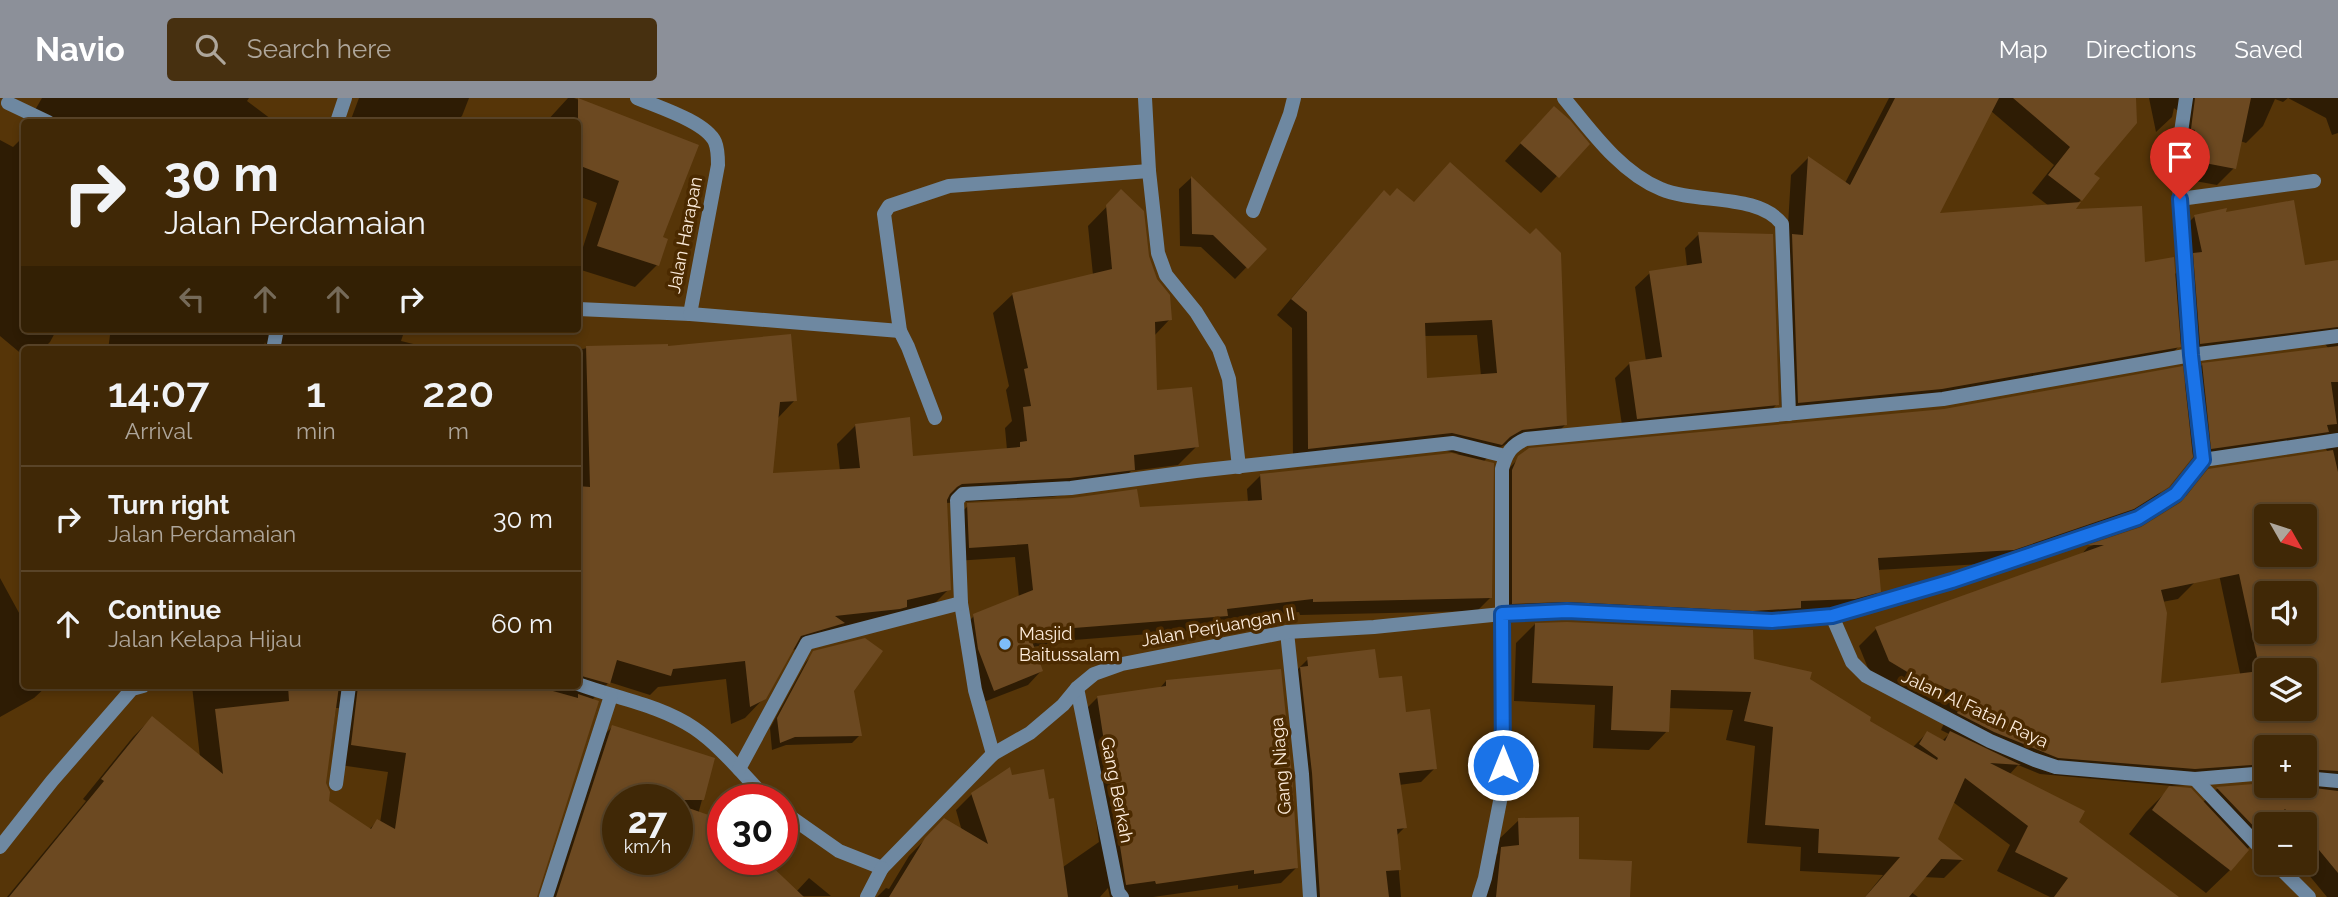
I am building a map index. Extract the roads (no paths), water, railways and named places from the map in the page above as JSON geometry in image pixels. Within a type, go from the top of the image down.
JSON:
[{"type":"street","points":[[338,119],[345,98]]},
{"type":"street","name":"Jalan Harapan","points":[[581,309],[690,314],[718,165],[716,144],[709,133],[696,124],[637,98]]},
{"type":"street","points":[[1145,98],[1149,171],[1158,253],[1166,275],[1196,312],[1219,349],[1228,379],[1238,467]]},
{"type":"street","points":[[1253,211],[1294,98]]},
{"type":"street","points":[[1564,98],[1616,157],[1638,176],[1662,190],[1763,210],[1774,214],[1782,224],[1789,414]]},
{"type":"street","points":[[2186,98],[2178,153],[2180,199],[2191,355],[2203,460],[2338,440]]},
{"type":"street","points":[[7,105],[41,119]]},
{"type":"street","points":[[935,418],[900,331],[884,214],[889,206],[949,186],[1149,171]]},
{"type":"street","points":[[2180,199],[2315,181]]},
{"type":"street","points":[[690,314],[900,331]]},
{"type":"street","points":[[1479,897],[1503,791],[1502,469],[1506,456],[1515,444],[1526,439],[1943,399],[2191,355],[2338,336]]},
{"type":"street","points":[[993,754],[975,690],[961,603],[957,500],[963,494],[1071,488],[1453,443],[1506,456]]},
{"type":"street","name":"Jalan Perjuangan II","points":[[867,897],[882,868],[993,754],[1030,733],[1094,674],[1122,664],[1287,632],[1374,627],[1502,614],[1567,611],[1772,621],[1832,616],[1952,581],[2138,518],[2176,494],[2203,460]]},
{"type":"street","points":[[739,769],[807,643],[961,603]]},
{"type":"street","name":"Jalan Al Fatah Raya","points":[[1832,616],[1852,662],[1866,676],[1990,741],[2035,760],[2056,766],[2196,779],[2254,774]]},
{"type":"street","name":"Gang Niaga","points":[[1287,632],[1302,774],[1310,897]]},
{"type":"street","points":[[581,685],[651,708],[695,729],[753,784]]},
{"type":"street","name":"Gang Berkah","points":[[1077,688],[1118,892],[1122,897]]},
{"type":"street","points":[[0,847],[52,780],[133,689]]},
{"type":"street","points":[[336,784],[349,689]]},
{"type":"street","points":[[546,897],[611,696]]},
{"type":"street","points":[[2196,779],[2254,841]]},
{"type":"street","points":[[2317,779],[2338,781]]},
{"type":"street","points":[[798,822],[839,851],[882,868]]},
{"type":"street","points":[[2287,875],[2309,897]]},
{"type":"place","name":"Masjid Baitussalam","points":[[1005,644]]}]
